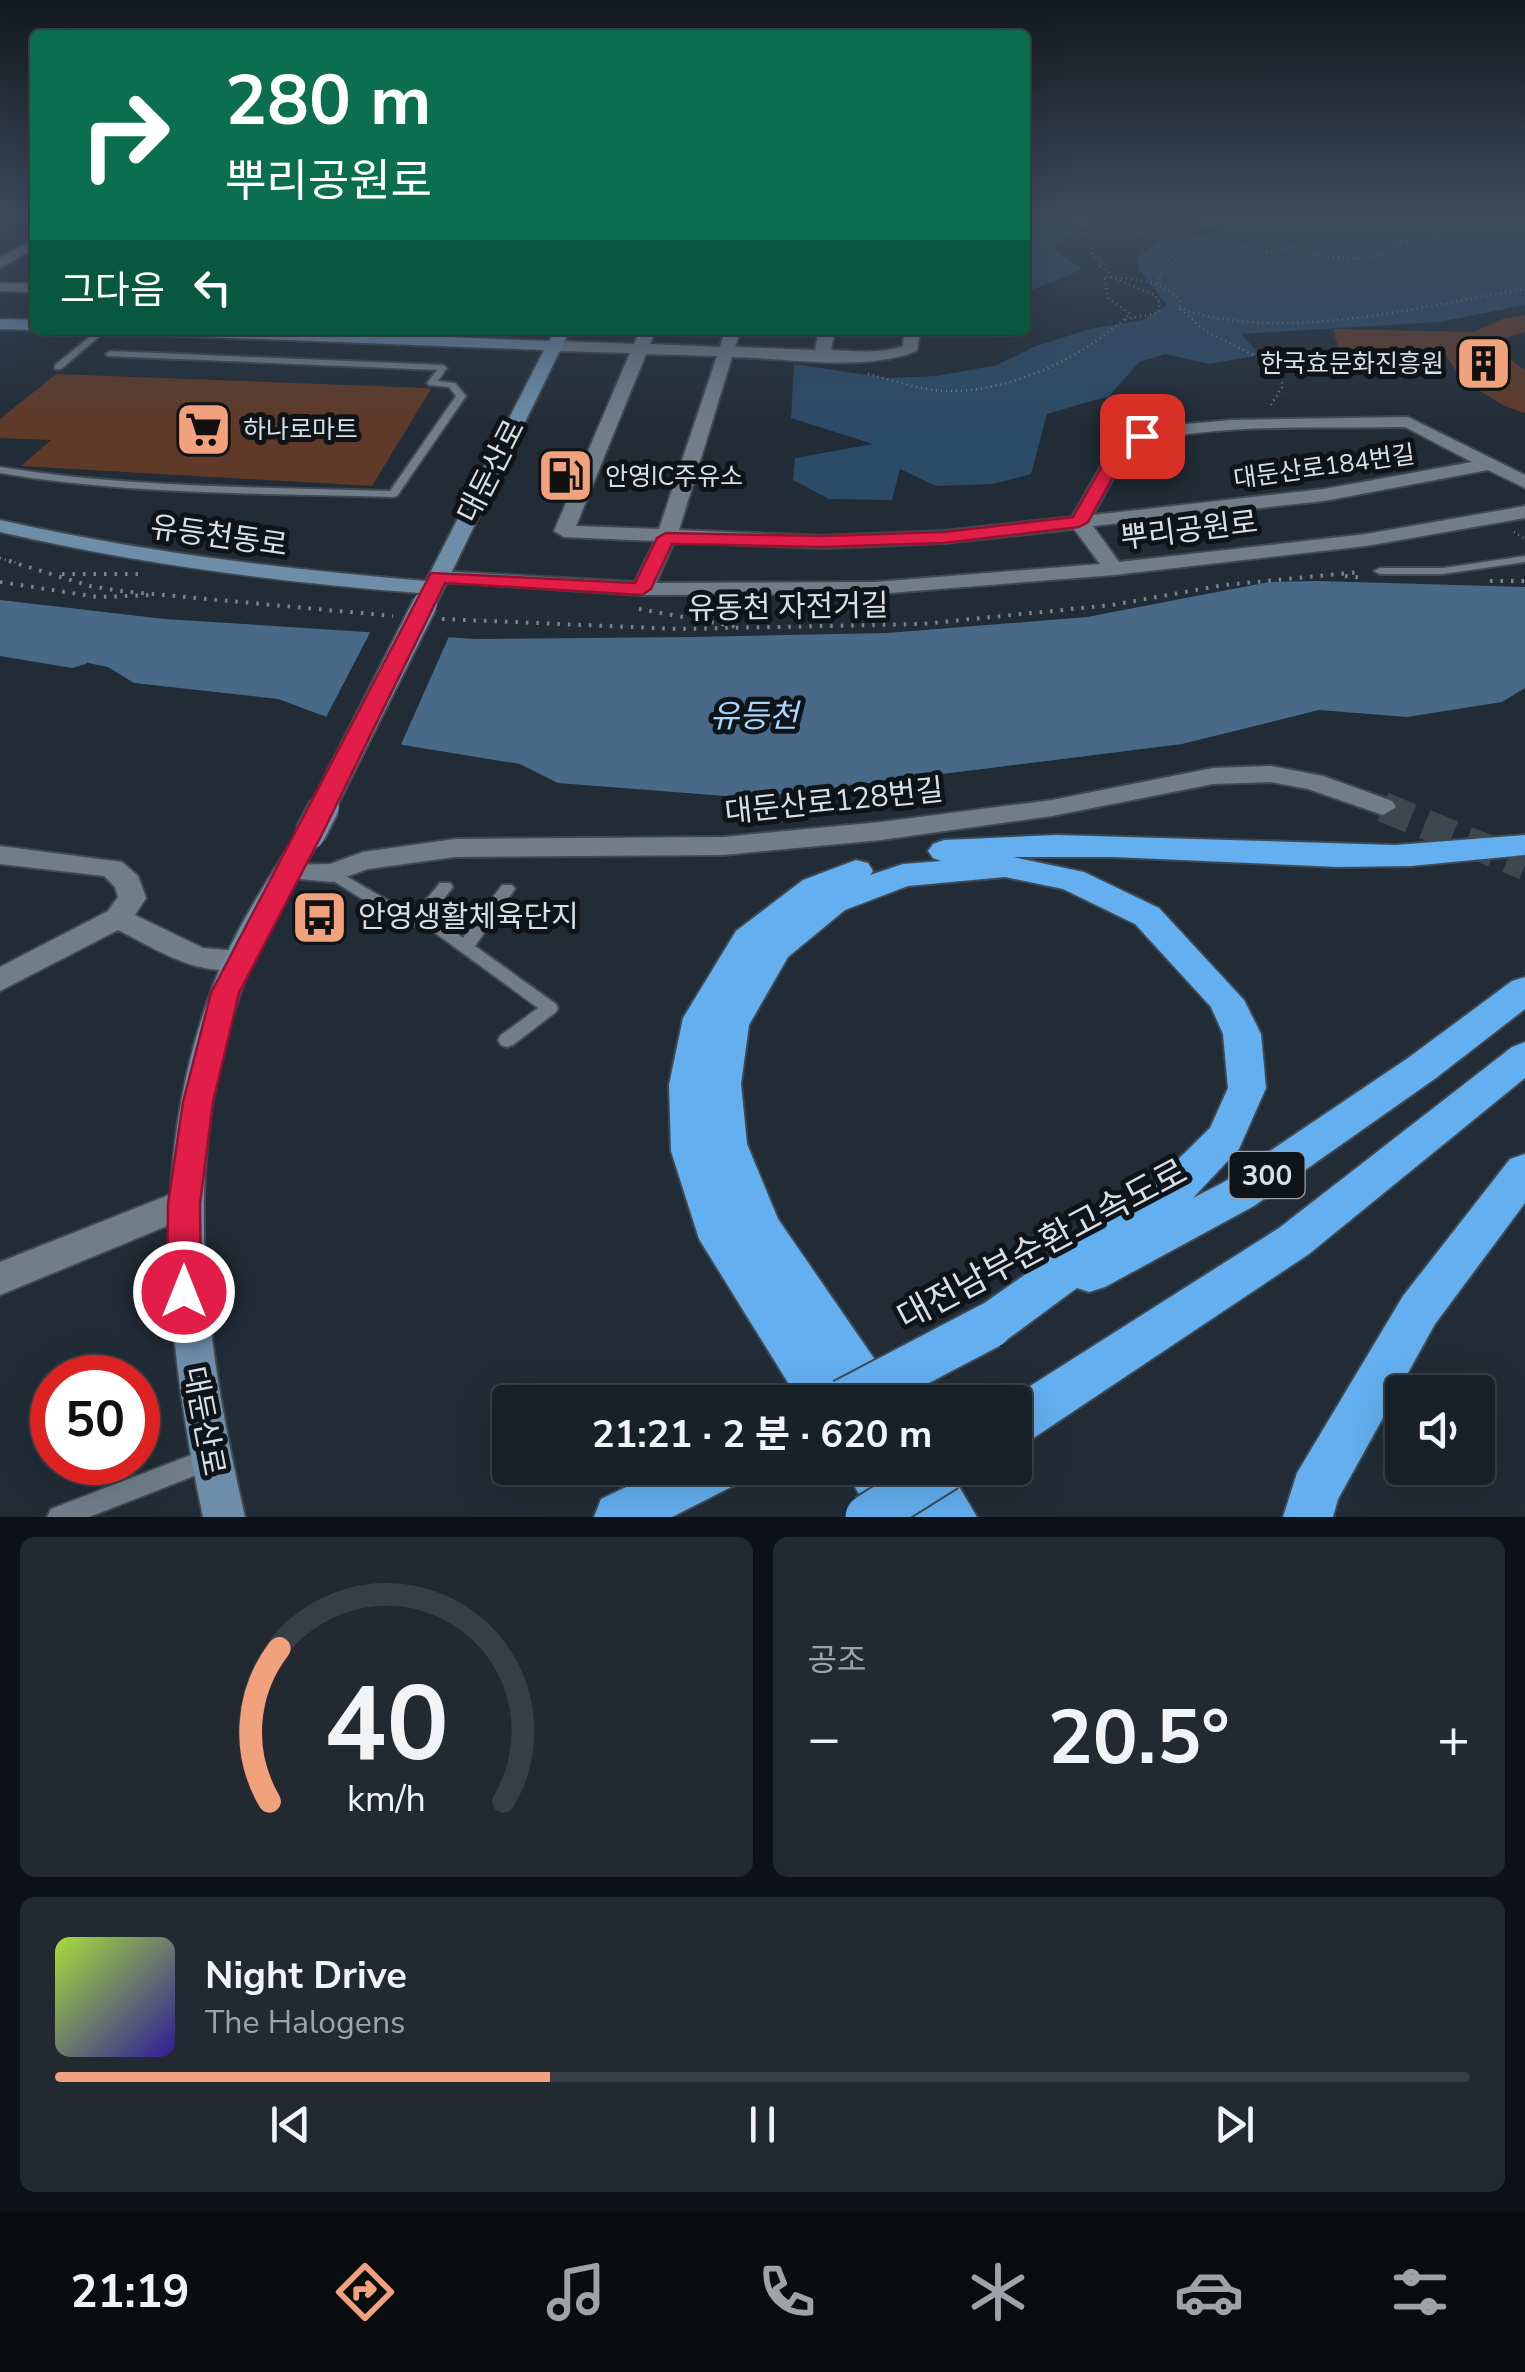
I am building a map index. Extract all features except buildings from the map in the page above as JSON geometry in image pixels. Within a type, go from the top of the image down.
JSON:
[{"type":"highway","points":[[815,1385],[720,1240],[691,1151],[688,1085],[702,1018],[748,940],[815,888],[888,858],[989,846],[1146,846],[1395,856],[1525,845]]},
{"type":"highway","points":[[865,1385],[761,1228],[727,1144],[722,1084],[730,1024],[776,948],[833,902],[902,875],[1005,866],[1072,880],[1146,916],[1226,1000],[1242,1034],[1247,1088],[1225,1138],[1165,1200],[989,1326]]},
{"type":"highway","name":"대전남부순환고속도로","points":[[876,1385],[1240,1194],[1422,1068],[1525,990]]},
{"type":"highway","name":"300","points":[[1033,1412],[1294,1241],[1525,1056]]},
{"type":"highway","points":[[1308,1517],[1315,1492],[1419,1310],[1525,1171]]},
{"type":"highway","points":[[619,1517],[684,1485]]},
{"type":"highway","points":[[879,1485],[901,1517]]},
{"type":"highway","points":[[868,1517],[919,1485]]},
{"type":"highway","points":[[930,1485],[952,1517]]},
{"type":"main road","points":[[0,324],[30,325]]},
{"type":"main road","points":[[406,335],[558,338]]},
{"type":"main road","name":"대둔산로","points":[[224,1517],[210,1458],[184,1292],[184,1204],[212,1035],[241,959],[310,834],[431,597],[558,338]]},
{"type":"main road","name":"유등천동로","points":[[0,526],[127,554],[431,597]]},
{"type":"street","points":[[0,287],[30,288]]},
{"type":"street","points":[[639,348],[646,335]]},
{"type":"street","points":[[638,598],[666,538],[731,335]]},
{"type":"street","points":[[822,356],[826,335]]},
{"type":"street","points":[[558,338],[639,348],[822,356],[896,354],[911,348],[912,335]]},
{"type":"street","name":"대둔산로184번길","points":[[639,348],[564,531],[822,542],[944,538],[1324,494],[1492,464]]},
{"type":"street","points":[[1114,569],[1079,522],[1124,441],[1164,431],[1255,424],[1408,422],[1525,482]]},
{"type":"street","name":"뿌리공원로","points":[[431,597],[638,598],[876,588],[1114,569],[1366,540],[1525,512]]},
{"type":"street","name":"대둔산로128번길","points":[[287,871],[332,873],[364,861],[455,848],[723,846],[881,832],[1052,808],[1213,776],[1271,774],[1314,782],[1383,807]]},
{"type":"street","points":[[0,854],[112,868],[128,883],[132,898],[118,918],[0,980]]},
{"type":"street","points":[[118,918],[199,958],[241,959]]},
{"type":"street","points":[[0,1279],[184,1204]]},
{"type":"lane","points":[[58,368],[97,335]]},
{"type":"lane","points":[[0,470],[38,478],[129,484],[394,494],[461,396],[452,385],[432,383],[443,368],[110,354]]},
{"type":"lane","points":[[1380,571],[1443,571],[1525,559]]},
{"type":"lane","points":[[332,873],[417,921],[436,926],[550,1008],[507,1040]]},
{"type":"lane","points":[[417,921],[445,887]]},
{"type":"lane","points":[[465,947],[508,888]]},
{"type":"lane","points":[[59,1517],[210,1458]]},
{"type":"path","points":[[868,374],[940,391],[1000,384],[1056,364],[1114,330],[1130,313],[1108,298],[1109,286]]},
{"type":"path","points":[[1121,320],[1130,322],[1158,313],[1159,299],[1129,286]]},
{"type":"path","points":[[1163,286],[1174,292],[1181,302],[1179,308]]},
{"type":"path","points":[[1179,308],[1204,316],[1292,324],[1372,318],[1525,289]]},
{"type":"path","points":[[1179,308],[1205,331],[1248,349],[1280,369],[1282,390],[1255,424]]},
{"type":"path","points":[[1510,530],[1525,539]]},
{"type":"path","points":[[0,558],[90,586],[395,616]]},
{"type":"path","name":"유동천 자전거길","points":[[431,597],[610,628],[854,627],[1024,616],[1112,605],[1224,584],[1359,572]]},
{"type":"path","name":"유동천 자전거길","points":[[1339,575],[1366,578]]},
{"type":"path","points":[[0,582],[103,596],[140,598],[158,594]]},
{"type":"path","points":[[638,598],[748,629]]},
{"type":"shaded area","points":[[1152,286],[1525,286],[1525,305],[1439,322],[1241,334],[1260,355],[1209,364],[1165,354],[1139,362],[1109,396],[1047,414],[1031,474],[993,484],[936,486],[900,469],[892,500],[829,499],[793,480],[795,458],[873,444],[791,418],[794,364],[887,378],[936,376],[997,365],[1036,346],[1090,329],[1143,320],[1167,305]]},
{"type":"water","name":"유등천","points":[[1269,582],[1525,587],[1525,688],[1502,702],[1407,717],[1319,710],[1182,744],[751,798],[558,783],[520,764],[403,745],[278,699],[134,683],[108,667],[0,645],[0,600],[165,619],[475,639],[693,637],[887,633],[1087,617]]},
{"type":"pier","points":[[374,625],[451,632],[399,749],[324,721]]},
{"type":"waterway","name":"유등천","points":[[0,645],[72,656]]},
{"type":"tunnel","points":[[1389,809],[1383,807],[1525,865]]},
{"type":"place","name":"한국효문화진흥원","points":[[1483,363]]},
{"type":"place","name":"하나로마트","points":[[204,429]]},
{"type":"place","name":"안영IC주유소","points":[[566,476]]},
{"type":"place","name":"안영생활체육단지","points":[[319,917]]},
{"type":"route","points":[[184,1292],[184,1204],[198,1102],[225,993],[310,834],[438,577],[642,589],[666,538],[822,542],[944,538],[1079,522],[1124,441],[1142,436]]}]
